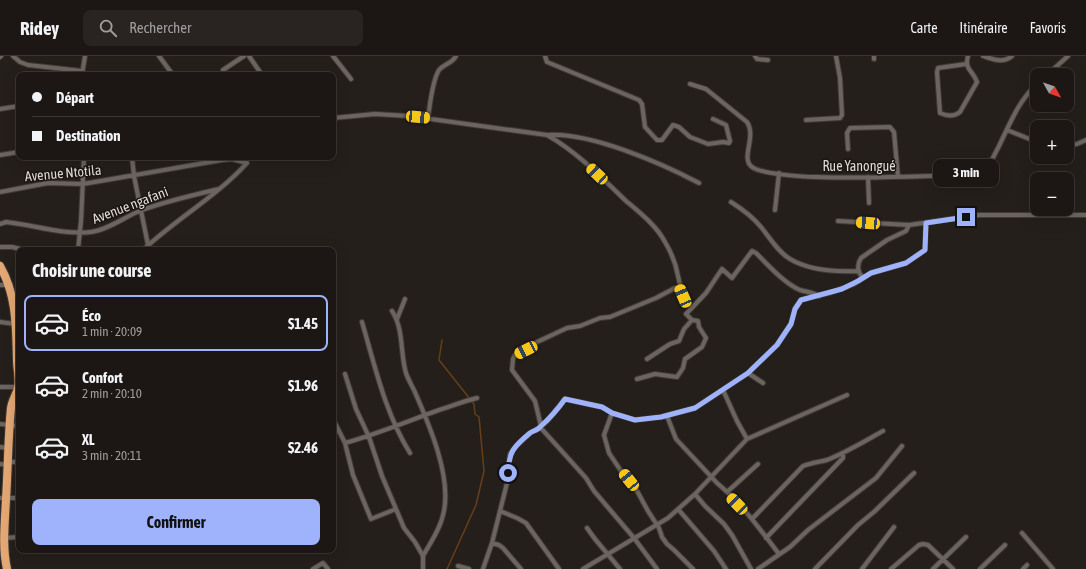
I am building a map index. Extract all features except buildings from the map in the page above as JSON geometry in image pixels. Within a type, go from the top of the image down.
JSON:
[{"type":"highway","points":[[0,266],[9,285],[16,324]]},
{"type":"highway","points":[[5,568],[3,536],[4,447],[10,425],[11,406],[16,394]]},
{"type":"street","points":[[13,56],[20,62],[28,65],[75,72]]},
{"type":"street","points":[[82,72],[85,56]]},
{"type":"street","points":[[159,56],[172,72]]},
{"type":"street","points":[[223,70],[244,56]]},
{"type":"street","points":[[249,56],[260,72]]},
{"type":"street","points":[[333,56],[351,79]]},
{"type":"street","points":[[428,118],[437,74],[443,66],[453,61],[456,56]]},
{"type":"street","points":[[545,56],[547,62],[582,78],[639,100],[642,104],[645,127],[657,140],[662,140],[673,124],[679,127],[690,137],[708,144],[723,142],[728,143],[730,141],[726,125],[713,119]]},
{"type":"street","points":[[755,56],[757,59],[768,60]]},
{"type":"street","points":[[806,120],[840,118],[842,115],[840,78],[836,56]]},
{"type":"street","points":[[966,64],[938,68],[940,113],[945,116],[956,115],[960,112],[976,82],[974,75],[966,64],[968,56]]},
{"type":"street","points":[[982,56],[1003,61],[1012,56]]},
{"type":"street","points":[[1055,68],[1068,56]]},
{"type":"street","name":"Rue Yanongué","points":[[690,84],[706,89],[747,122],[751,129],[747,159],[749,164],[756,170],[816,177],[898,177],[981,172],[988,166],[1018,107],[1030,92]]},
{"type":"street","points":[[0,108],[16,106]]},
{"type":"street","points":[[336,118],[375,114],[428,118],[547,135],[566,135],[611,146],[663,165],[699,183]]},
{"type":"street","points":[[848,149],[847,133],[850,128],[890,127],[894,132],[898,177]]},
{"type":"street","points":[[1007,130],[1030,139]]},
{"type":"street","points":[[547,135],[564,145],[587,164],[656,228],[665,242],[675,263],[679,278],[679,288],[683,296]]},
{"type":"street","points":[[1074,144],[1086,140]]},
{"type":"street","points":[[0,155],[16,152]]},
{"type":"street","points":[[78,247],[84,160]]},
{"type":"street","points":[[132,160],[134,176],[148,245],[221,188]]},
{"type":"street","name":"Avenue Ntotila","points":[[0,192],[48,183],[83,184],[222,160]]},
{"type":"street","name":"Avenue Ntotila","points":[[221,188],[246,163],[236,160]]},
{"type":"street","points":[[775,210],[779,173]]},
{"type":"street","points":[[868,177],[869,203]]},
{"type":"street","name":"Avenue ngafani","points":[[0,224],[6,222],[80,232],[99,230],[141,210],[176,199],[221,188]]},
{"type":"street","points":[[731,202],[755,221],[778,248],[790,259],[811,267],[826,270],[859,271]]},
{"type":"street","points":[[838,221],[909,225],[979,215],[1086,215]]},
{"type":"street","points":[[483,569],[492,543],[507,483],[510,454],[516,446],[530,433],[540,427],[554,413],[565,399],[602,407],[612,413],[635,420],[667,416],[695,408],[748,373],[777,345],[784,337],[791,324],[795,309],[801,300],[819,296],[850,285],[871,273],[906,263],[916,255],[924,252],[926,248],[926,223]]},
{"type":"street","points":[[863,277],[860,275],[859,271],[859,261],[863,256],[887,240],[906,231],[909,225]]},
{"type":"street","points":[[0,247],[16,248]]},
{"type":"street","points":[[637,379],[655,374],[677,377],[685,359],[702,347],[706,338],[698,322],[692,320],[686,314],[706,293],[722,269],[732,278],[752,251],[795,287],[819,296]]},
{"type":"street","points":[[0,285],[9,285]]},
{"type":"street","points":[[657,569],[634,538],[594,491],[586,478],[540,427],[535,401],[512,370],[515,355],[526,350],[537,342],[567,328],[580,326],[600,318],[610,317],[656,298],[675,288],[679,288]]},
{"type":"street","points":[[397,319],[405,299]]},
{"type":"street","points":[[392,311],[397,319],[406,371],[424,416],[445,480],[446,499],[443,516],[438,530],[423,556]]},
{"type":"street","points":[[647,359],[670,344],[679,341],[684,329],[692,320]]},
{"type":"street","points":[[0,322],[16,324]]},
{"type":"street","points":[[362,322],[390,415],[400,438],[410,453]]},
{"type":"street","points":[[748,373],[763,383]]},
{"type":"street","points":[[345,374],[356,409],[369,436],[382,476],[404,528],[415,542],[423,556],[423,569]]},
{"type":"street","points":[[0,387],[16,387]]},
{"type":"street","points":[[723,390],[747,439]]},
{"type":"street","points":[[584,569],[668,518],[712,477],[747,439],[847,394]]},
{"type":"street","points":[[345,443],[477,398]]},
{"type":"street","points":[[612,413],[604,436],[609,453],[621,471],[636,489],[657,524],[662,538],[693,569]]},
{"type":"street","points":[[667,416],[676,439],[752,519],[779,554]]},
{"type":"street","points":[[0,424],[16,426]]},
{"type":"street","points":[[336,425],[345,443],[353,475],[371,519],[396,509]]},
{"type":"street","points":[[752,519],[803,466],[826,460],[843,453],[883,431]]},
{"type":"street","points":[[758,569],[876,478],[902,446]]},
{"type":"street","points":[[766,538],[843,458],[843,453]]},
{"type":"street","points":[[5,463],[16,462]]},
{"type":"street","points":[[727,492],[758,464]]},
{"type":"street","points":[[815,569],[858,525],[881,506],[914,474]]},
{"type":"street","points":[[695,494],[724,524],[752,569]]},
{"type":"street","points":[[3,498],[16,498]]},
{"type":"street","points":[[678,509],[714,551],[726,569]]},
{"type":"street","points":[[500,512],[526,523],[559,569]]},
{"type":"street","points":[[862,569],[894,527]]},
{"type":"street","points":[[587,528],[620,569]]},
{"type":"street","points":[[1022,533],[1052,569]]},
{"type":"street","points":[[3,536],[16,537]]},
{"type":"street","points":[[933,569],[966,537]]},
{"type":"street","points":[[492,543],[500,545],[521,569]]},
{"type":"street","points":[[891,569],[919,545],[923,544],[928,544],[953,569]]},
{"type":"street","points":[[980,569],[1005,545]]},
{"type":"street","points":[[312,569],[322,563],[328,569]]},
{"type":"street","points":[[1023,569],[1027,565]]},
{"type":"street","points":[[458,566],[469,569]]},
{"type":"waterway","points":[[442,340],[439,360],[474,404],[475,414],[479,417],[484,471],[476,505],[447,569]]},
{"type":"route","points":[[508,473],[508,462],[511,451],[530,433],[539,428],[548,420],[565,399],[602,407],[612,413],[635,420],[661,417],[695,408],[748,373],[777,345],[784,337],[791,324],[795,309],[801,300],[832,292],[854,284],[871,273],[906,263],[916,255],[924,252],[926,248],[926,223],[966,217]]}]
